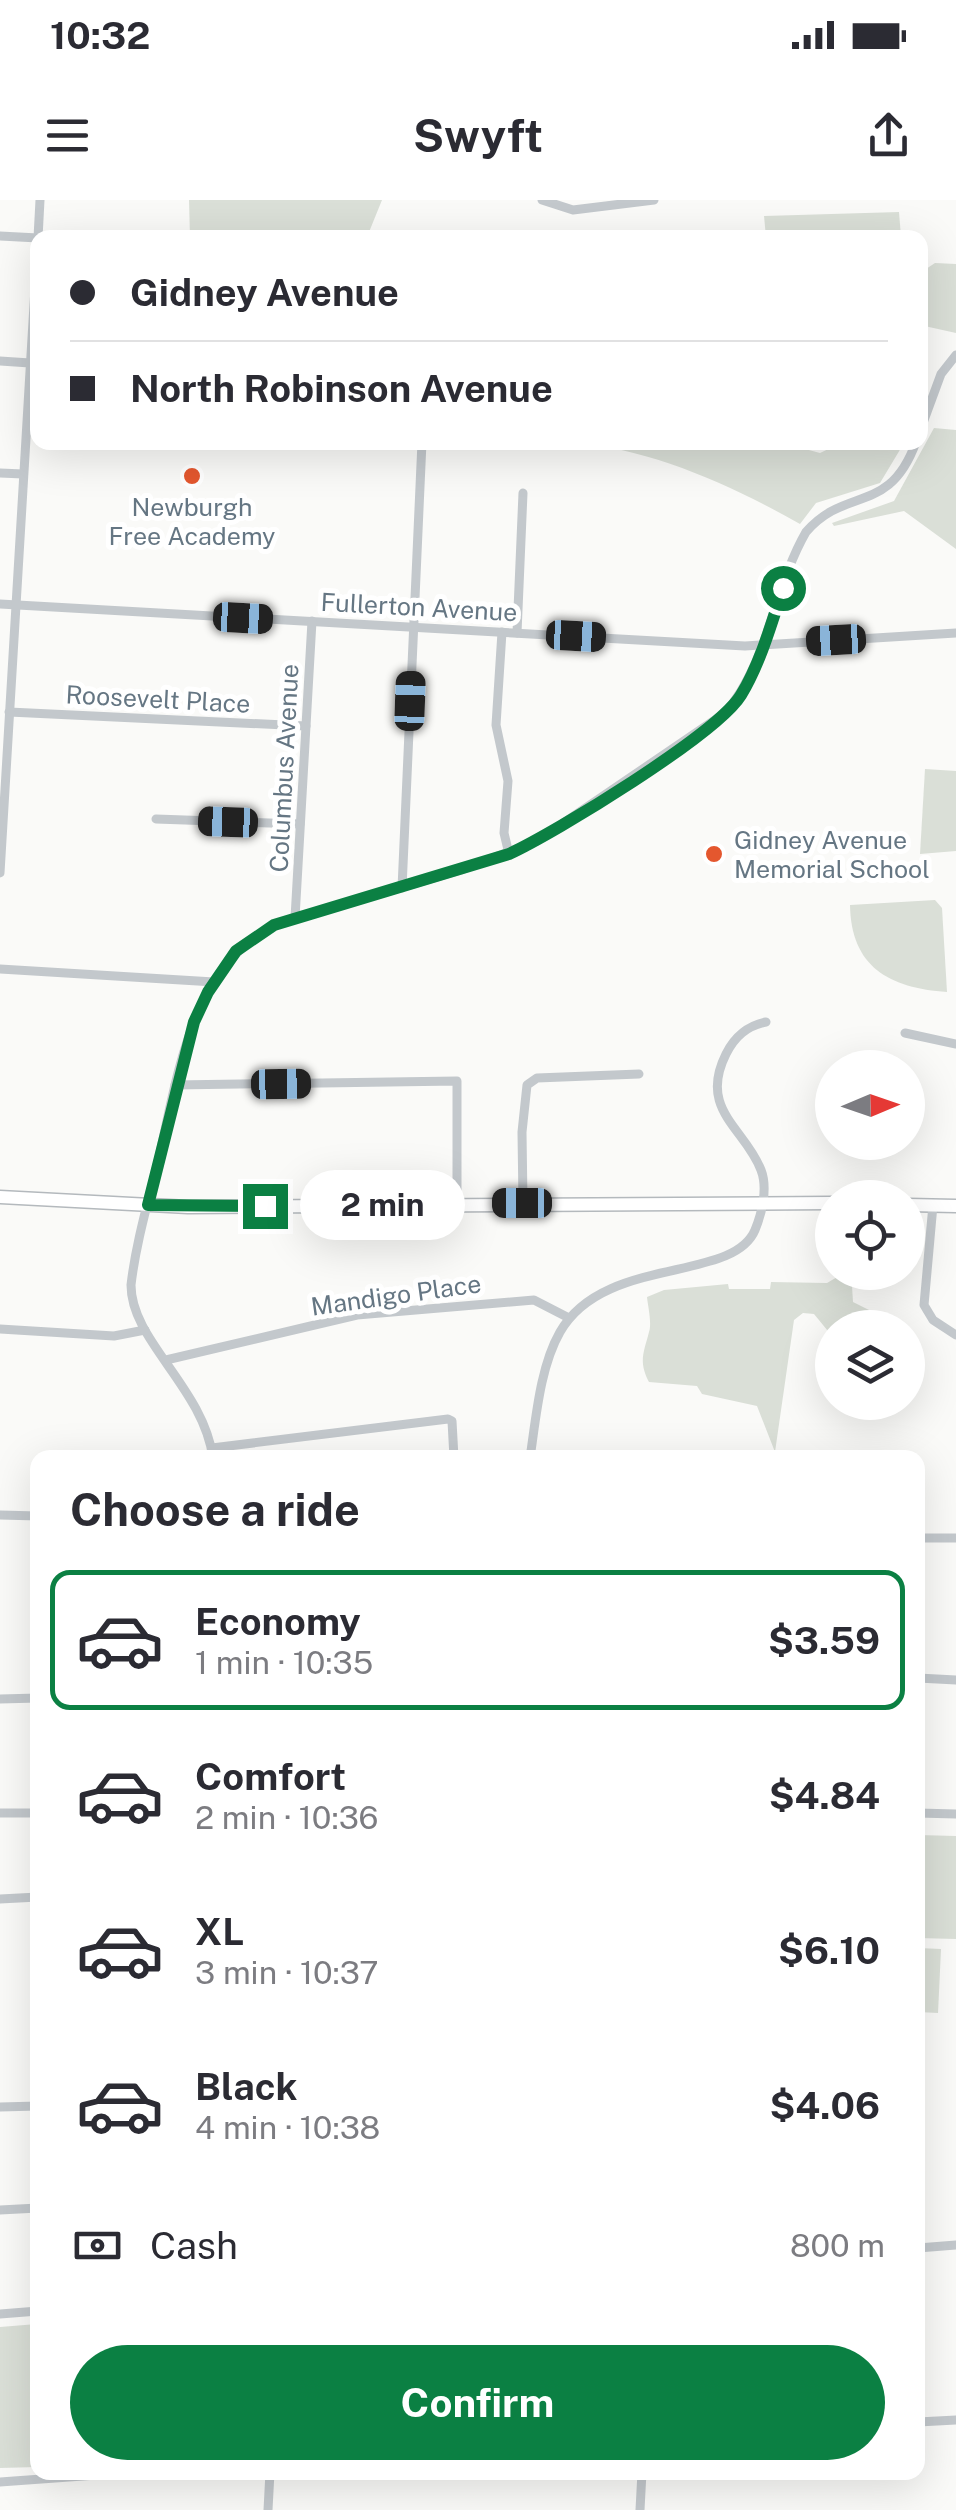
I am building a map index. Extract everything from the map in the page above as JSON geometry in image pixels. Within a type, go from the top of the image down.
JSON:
[{"type":"highway","points":[[0,1197],[148,1205],[815,1203]]},
{"type":"highway","points":[[925,1205],[956,1206]]},
{"type":"street","points":[[38,230],[40,200]]},
{"type":"street","points":[[542,200],[574,210],[654,200]]},
{"type":"street","points":[[0,236],[30,238]]},
{"type":"street","points":[[928,409],[941,374],[956,356]]},
{"type":"street","points":[[0,361],[30,363],[6,704],[0,873]]},
{"type":"street","points":[[402,888],[422,450]]},
{"type":"street","points":[[211,1450],[199,1407],[145,1330],[131,1300],[131,1285],[175,1086],[194,1022],[214,982],[247,941],[295,918],[509,854],[552,832],[725,714],[741,695],[806,532],[821,515],[888,489],[911,450]]},
{"type":"street","points":[[0,473],[23,474]]},
{"type":"street","points":[[517,633],[523,493]]},
{"type":"street","name":"Fullerton Avenue","points":[[0,604],[762,645],[956,633]]},
{"type":"street","name":"Columbus Avenue","points":[[295,918],[312,621]]},
{"type":"street","points":[[502,632],[496,725],[508,781],[504,833],[509,854]]},
{"type":"street","name":"Roosevelt Place","points":[[6,704],[306,726]]},
{"type":"street","points":[[156,819],[300,824]]},
{"type":"street","points":[[0,969],[214,982]]},
{"type":"street","points":[[532,1450],[551,1349],[585,1302],[626,1279],[738,1251],[755,1230],[763,1202],[761,1170],[728,1121],[718,1085],[720,1068],[733,1042],[750,1026],[766,1022]]},
{"type":"street","points":[[906,1033],[956,1044]]},
{"type":"street","points":[[522,1203],[522,1132],[527,1085],[537,1078],[640,1074]]},
{"type":"street","points":[[175,1086],[457,1081],[457,1204]]},
{"type":"street","points":[[933,1205],[924,1305],[933,1320],[956,1334]]},
{"type":"street","name":"Mandigo Place","points":[[166,1360],[376,1313],[534,1300],[570,1318]]},
{"type":"street","points":[[0,1329],[114,1336],[145,1330]]},
{"type":"street","points":[[234,1450],[451,1420],[453,1450]]},
{"type":"street","points":[[0,1515],[30,1516]]},
{"type":"street","points":[[925,1538],[956,1538]]},
{"type":"street","points":[[925,1678],[956,1680]]},
{"type":"street","points":[[0,1699],[30,1698]]},
{"type":"street","points":[[0,1813],[30,1812]]},
{"type":"street","points":[[925,1813],[956,1814]]},
{"type":"street","points":[[0,1899],[30,1897]]},
{"type":"street","points":[[0,2107],[30,2106]]},
{"type":"street","points":[[0,2210],[30,2208]]},
{"type":"street","points":[[925,2247],[956,2245]]},
{"type":"street","points":[[0,2314],[30,2312]]},
{"type":"street","points":[[925,2422],[956,2420]]},
{"type":"street","points":[[0,2482],[30,2480]]},
{"type":"street","points":[[268,2510],[270,2480]]},
{"type":"street","points":[[640,2510],[642,2480]]},
{"type":"shaded area","points":[[189,200],[382,200],[370,230],[190,230]]},
{"type":"shaded area","points":[[899,212],[900,230],[765,230],[764,216]]},
{"type":"shaded area","points":[[935,263],[956,264],[956,333],[928,327],[928,268]]},
{"type":"shaded area","points":[[934,428],[956,430],[956,549],[904,511],[834,526],[832,523],[894,501],[922,450],[928,450]]},
{"type":"shaded area","points":[[622,450],[900,450],[880,483],[816,503],[800,524],[690,471]]},
{"type":"shaded area","points":[[925,769],[956,771],[956,851],[920,854]]},
{"type":"shaded area","points":[[935,900],[942,908],[947,992],[908,985],[877,970],[857,944],[852,926],[850,905]]},
{"type":"shaded area","points":[[771,1282],[815,1283],[815,1290],[852,1290],[853,1302],[869,1310],[815,1310],[815,1315],[803,1313],[794,1320],[775,1450],[757,1406],[702,1394],[697,1386],[649,1382],[643,1362],[650,1324],[647,1297],[664,1290],[728,1284],[729,1289],[770,1289]]},
{"type":"shaded area","points":[[925,1835],[956,1836],[956,1939],[925,1938]]},
{"type":"shaded area","points":[[925,1948],[941,1949],[938,2013],[925,2012]]},
{"type":"shaded area","points":[[30,2325],[30,2467],[0,2468],[0,2327]]},
{"type":"place","name":"Newburgh Free Academy","points":[[192,476]]},
{"type":"place","name":"Gidney Avenue Memorial School","points":[[714,854]]},
{"type":"route","points":[[265,1206],[148,1205],[180,1062],[208,992],[236,951],[274,925],[509,854],[536,841],[633,778],[725,714],[741,695],[783,588]]}]
